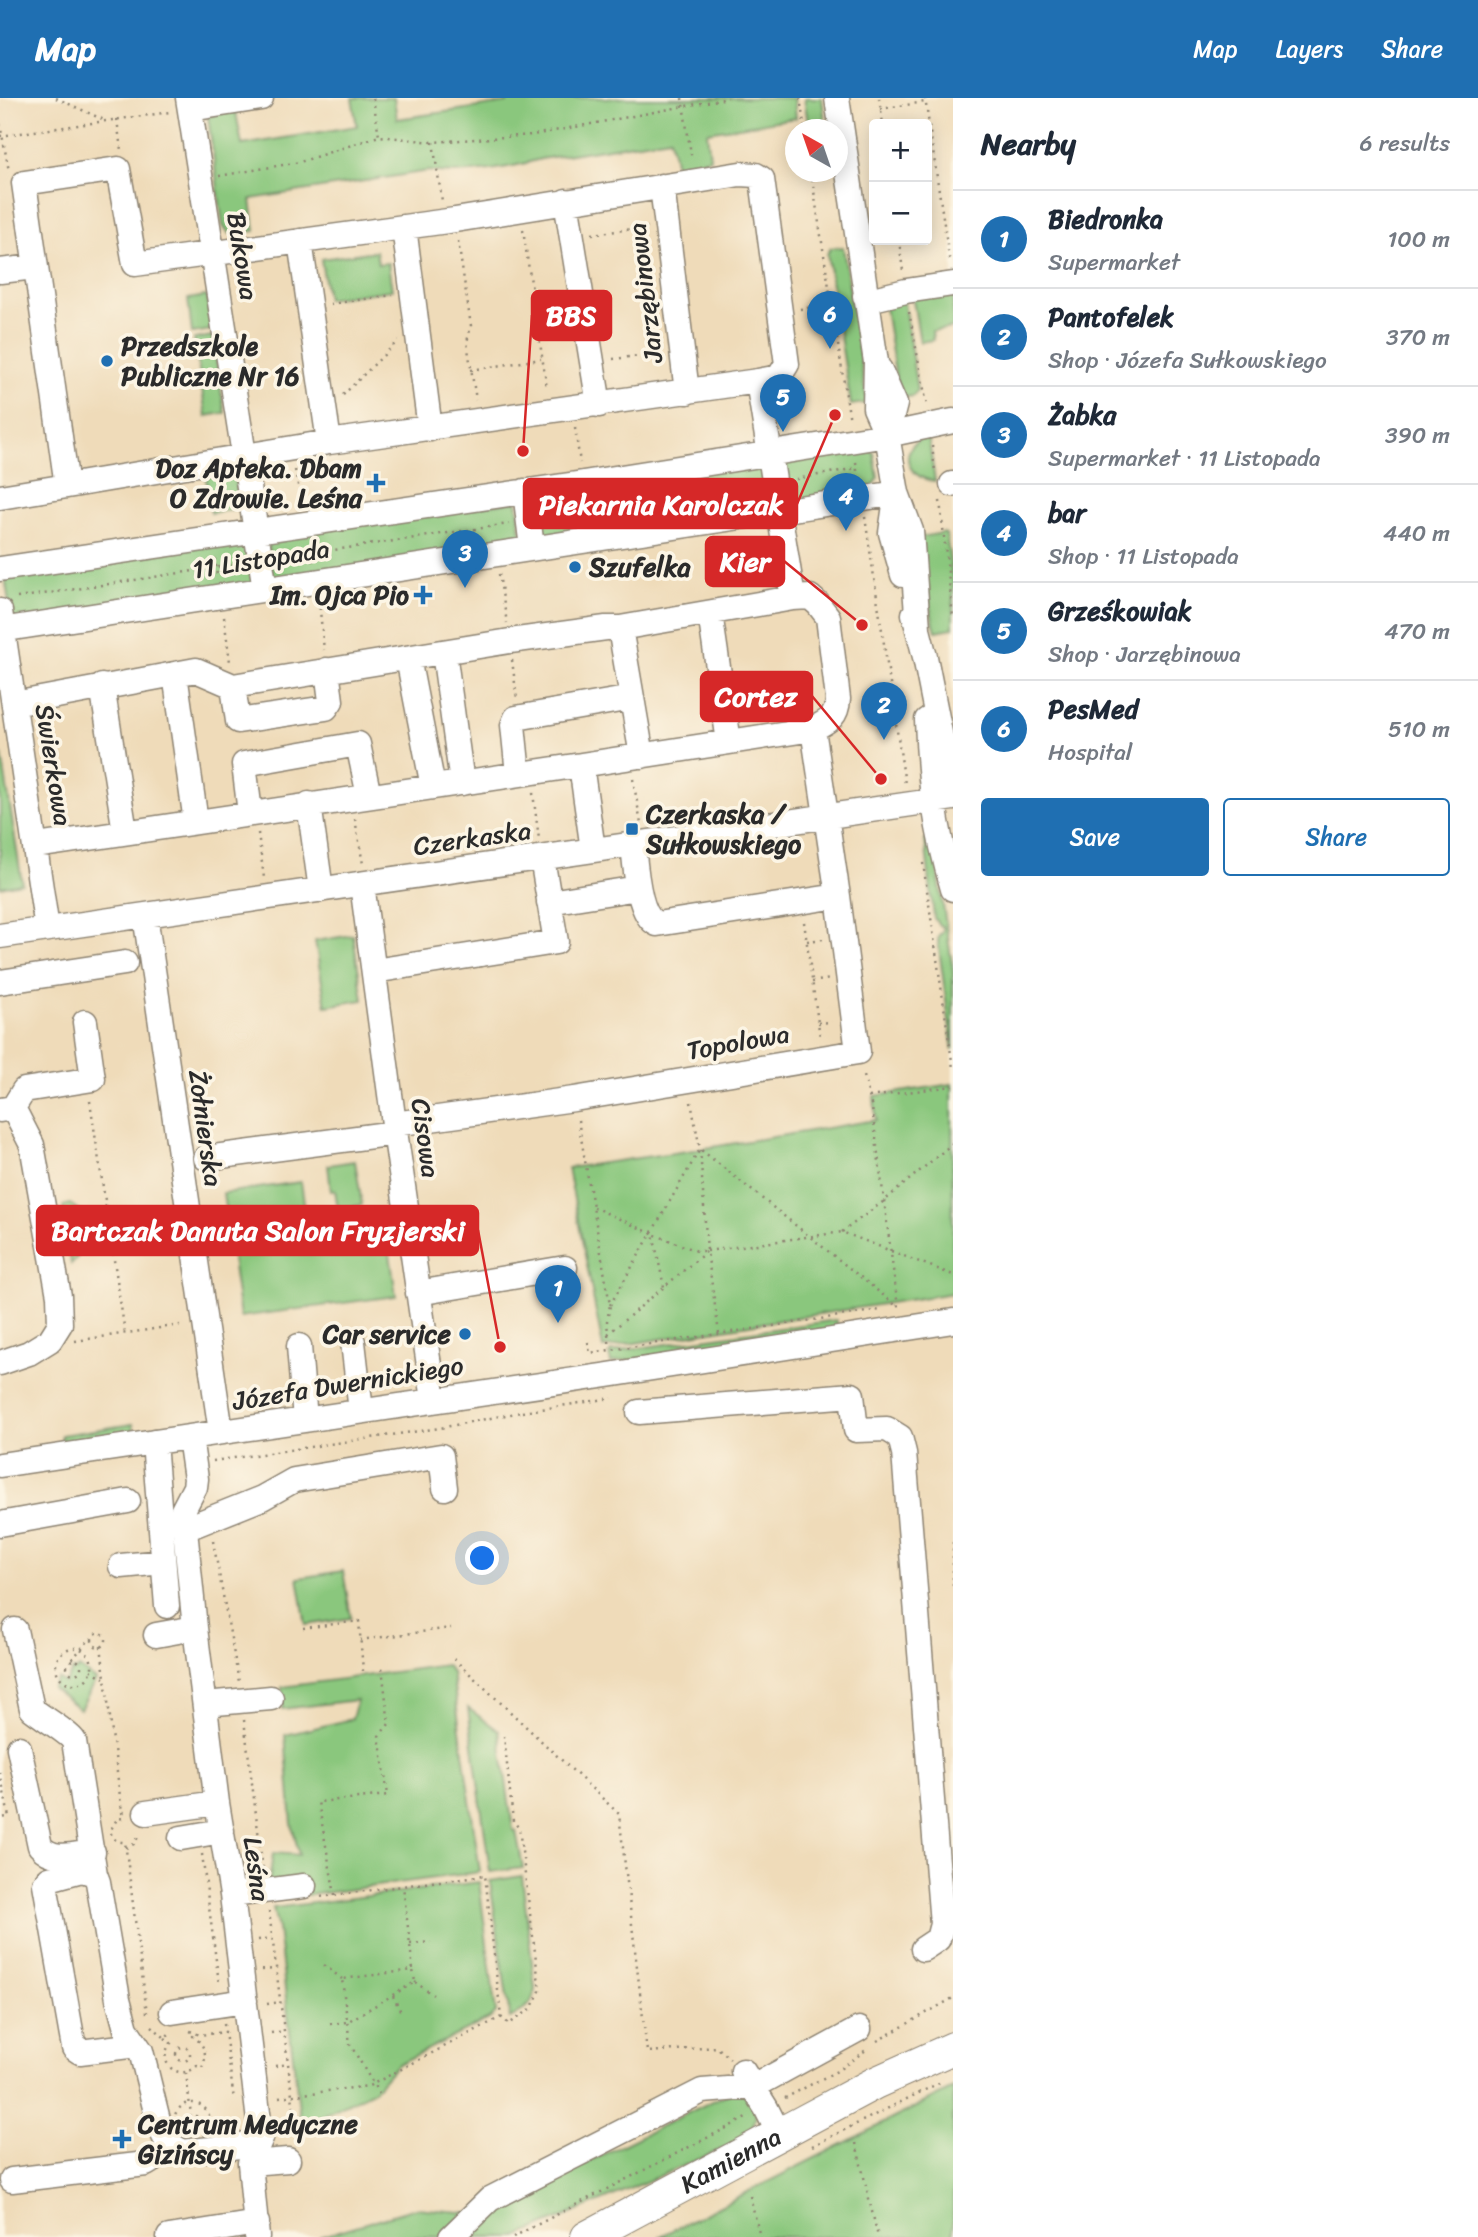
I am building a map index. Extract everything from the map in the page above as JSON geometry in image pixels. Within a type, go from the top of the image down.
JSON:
[{"type":"main road","name":"Kamienna","points":[[874,2083],[953,2031]]},
{"type":"main road","name":"Kamienna","points":[[587,2237],[760,2100],[874,2083],[953,2048]]},
{"type":"street","points":[[189,104],[261,98]]},
{"type":"street","points":[[837,98],[876,362],[875,408],[887,435],[897,493],[891,533],[925,657],[928,750],[946,799],[940,846],[953,889]]},
{"type":"street","name":"Bukowa","points":[[189,104],[265,589]]},
{"type":"street","name":"Jarzębinowa","points":[[0,497],[329,443],[687,393],[779,377],[787,364],[762,179],[756,176],[740,174],[450,221],[135,264],[118,169],[24,183],[35,267]]},
{"type":"street","name":"Jarzębinowa","points":[[662,186],[687,393]]},
{"type":"street","points":[[566,201],[599,405]]},
{"type":"street","points":[[404,227],[430,429]]},
{"type":"street","points":[[300,241],[329,443]]},
{"type":"street","points":[[0,271],[35,267],[67,486]]},
{"type":"street","points":[[865,296],[877,298],[952,280]]},
{"type":"street","points":[[758,381],[793,598]]},
{"type":"street","name":"11 Listopada","points":[[0,569],[525,491],[887,435],[941,424]]},
{"type":"street","points":[[525,491],[532,548]]},
{"type":"street","name":"11 Listopada","points":[[3,617],[265,589],[897,493]]},
{"type":"street","points":[[14,704],[196,670],[233,686],[510,641],[620,628],[793,598],[810,597],[828,617],[837,708],[833,719],[813,729],[36,846]]},
{"type":"street","points":[[710,613],[729,742]]},
{"type":"street","name":"Świerkowa","points":[[3,617],[14,704],[9,739],[36,846],[47,929]]},
{"type":"street","points":[[620,628],[642,756]]},
{"type":"street","points":[[444,652],[462,783]]},
{"type":"street","points":[[408,658],[433,787]]},
{"type":"street","points":[[233,686],[238,721],[326,708],[331,701],[327,670]]},
{"type":"street","points":[[175,674],[195,822]]},
{"type":"street","points":[[102,686],[125,832]]},
{"type":"street","points":[[524,774],[513,725],[516,718],[632,698]]},
{"type":"street","points":[[813,729],[858,1052]]},
{"type":"street","points":[[253,813],[244,764],[358,744],[360,797]]},
{"type":"street","points":[[580,765],[593,850]]},
{"type":"street","name":"Czerkaska","points":[[0,936],[321,890],[363,878],[542,858],[638,839],[827,817],[946,799]]},
{"type":"street","points":[[309,804],[321,890]]},
{"type":"street","points":[[638,839],[638,888],[652,922],[657,924],[838,896]]},
{"type":"street","points":[[374,971],[556,942],[542,858]]},
{"type":"street","name":"Cisowa","points":[[363,878],[394,1128],[434,1400]]},
{"type":"street","points":[[550,902],[638,888]]},
{"type":"street","name":"Żołnierska","points":[[145,915],[221,1432]]},
{"type":"street","points":[[0,982],[125,963]]},
{"type":"street","points":[[0,1363],[41,1346],[50,1340],[60,1324],[59,1296],[32,1145],[6,1109],[24,1090],[93,1079],[85,1022]]},
{"type":"street","name":"Topolowa","points":[[206,1157],[858,1052]]},
{"type":"street","points":[[418,1293],[565,1268]]},
{"type":"street","name":"Józefa Dwernickiego","points":[[0,1465],[953,1321]]},
{"type":"street","points":[[353,1342],[361,1411]]},
{"type":"street","points":[[299,1346],[305,1420]]},
{"type":"street","points":[[639,1412],[852,1395],[856,1430],[887,1429],[900,1437],[904,1453],[942,1924],[938,1939],[923,1949]]},
{"type":"street","name":"Leśna","points":[[169,2237],[257,2230],[250,2164],[261,2138],[256,2003],[232,1895],[217,1803],[183,1510],[195,1487],[190,1437]]},
{"type":"street","points":[[154,1442],[167,1606]]},
{"type":"street","points":[[185,1529],[262,1498],[294,1480],[441,1456],[445,1488]]},
{"type":"street","points":[[0,1524],[128,1501]]},
{"type":"street","points":[[121,1566],[163,1562]]},
{"type":"street","points":[[156,1635],[195,1628]]},
{"type":"street","points":[[15,1630],[32,1709],[57,1729],[70,1734],[74,1741],[118,1999],[126,2029],[256,2003]]},
{"type":"street","points":[[205,1704],[271,1698]]},
{"type":"street","points":[[19,1748],[40,1846],[46,1853],[54,1856],[94,1863]]},
{"type":"street","points":[[135,1818],[217,1803]]},
{"type":"street","points":[[181,1838],[222,1831]]},
{"type":"street","points":[[94,1863],[82,1870],[49,1879],[45,1884],[74,2048],[80,2052],[156,2024]]},
{"type":"street","points":[[232,1895],[266,1891],[310,1892]]},
{"type":"street","points":[[156,2024],[141,2051],[160,2128],[167,2142],[182,2152],[240,2146],[261,2138]]},
{"type":"street","points":[[451,2237],[490,2199],[702,2091],[760,2100],[859,2029]]},
{"type":"street","points":[[12,2180],[146,2164],[174,2147]]},
{"type":"street","points":[[250,2164],[288,2160]]},
{"type":"path","points":[[56,98],[104,120]]},
{"type":"path","points":[[373,98],[379,136]]},
{"type":"path","points":[[682,98],[695,181]]},
{"type":"path","points":[[200,178],[300,162],[379,136],[433,142],[533,135],[728,98]]},
{"type":"path","points":[[800,98],[803,119]]},
{"type":"path","points":[[879,98],[882,119]]},
{"type":"path","points":[[880,109],[925,100],[952,280]]},
{"type":"path","points":[[0,124],[1,136],[189,104]]},
{"type":"path","points":[[433,142],[471,326],[467,342],[479,421]]},
{"type":"path","points":[[520,209],[551,411]]},
{"type":"path","points":[[571,236],[667,224]]},
{"type":"path","points":[[900,245],[924,400],[930,414],[941,424],[953,617]]},
{"type":"path","points":[[310,307],[412,292]]},
{"type":"path","points":[[792,310],[831,304]]},
{"type":"path","points":[[326,412],[416,323]]},
{"type":"path","points":[[592,362],[682,350]]},
{"type":"path","points":[[471,370],[542,359]]},
{"type":"path","points":[[293,458],[303,509]]},
{"type":"path","points":[[718,460],[727,518]]},
{"type":"path","points":[[3,617],[261,561],[723,492],[857,468]]},
{"type":"path","points":[[317,581],[327,670]]},
{"type":"path","points":[[524,774],[542,858]]},
{"type":"path","points":[[633,779],[638,839]]},
{"type":"path","points":[[360,797],[363,878]]},
{"type":"path","points":[[253,813],[266,888]]},
{"type":"path","points":[[923,862],[953,1068]]},
{"type":"path","points":[[804,920],[823,1058]]},
{"type":"path","points":[[858,1052],[869,1097],[898,1307]]},
{"type":"path","points":[[87,1080],[125,1334]]},
{"type":"path","points":[[687,1081],[700,1149],[707,1251],[719,1333]]},
{"type":"path","points":[[869,1097],[953,1086]]},
{"type":"path","points":[[574,1099],[610,1305],[607,1334],[611,1349]]},
{"type":"path","points":[[842,1232],[953,1143]]},
{"type":"path","points":[[610,1305],[700,1149]]},
{"type":"path","points":[[700,1149],[898,1307]]},
{"type":"path","points":[[593,1207],[697,1251],[842,1232],[953,1275]]},
{"type":"path","points":[[653,1234],[664,1287]]},
{"type":"path","points":[[607,1334],[707,1251]]},
{"type":"path","points":[[588,1342],[590,1353],[898,1307]]},
{"type":"path","points":[[41,1346],[180,1325]]},
{"type":"path","points":[[194,1464],[440,1428],[521,1412]]},
{"type":"path","points":[[209,1519],[242,1702],[297,2135],[288,2160]]},
{"type":"path","points":[[953,1542],[953,1586]]},
{"type":"path","points":[[303,1628],[359,1621],[363,1671]]},
{"type":"path","points":[[360,1640],[450,1628]]},
{"type":"path","points":[[69,1661],[76,1660],[81,1664],[78,1672],[69,1672],[69,1661],[94,1635],[100,1633],[105,1637],[101,1646],[105,1679],[135,1818],[134,1844],[126,1848]]},
{"type":"path","points":[[94,1635],[93,1644],[101,1646]]},
{"type":"path","points":[[69,1648],[81,1649],[90,1656],[92,1662],[87,1678],[77,1683],[65,1681],[58,1672],[57,1661],[60,1655],[69,1648]]},
{"type":"path","points":[[454,1659],[618,1814],[647,2052],[717,2047],[760,2100]]},
{"type":"path","points":[[335,1895],[318,1802],[388,1795],[379,1736],[389,1724],[382,1668]]},
{"type":"path","points":[[91,1670],[105,1679]]},
{"type":"path","points":[[310,1892],[335,1895],[485,1875],[501,2017],[509,2024],[531,2009],[540,1990],[519,1828],[513,1821],[504,1736]]},
{"type":"path","points":[[0,1772],[9,1817],[0,1818]]},
{"type":"path","points":[[0,1795],[5,1794]]},
{"type":"path","points":[[135,1818],[122,1818],[113,1823],[110,1831],[112,1838],[125,1842],[156,2024],[165,2038],[178,2049]]},
{"type":"path","points":[[403,1886],[415,1982],[433,1995]]},
{"type":"path","points":[[258,1940],[272,1938]]},
{"type":"path","points":[[410,1944],[431,1942]]},
{"type":"path","points":[[324,1965],[342,1979],[413,1970]]},
{"type":"path","points":[[262,1970],[276,1969]]},
{"type":"path","points":[[342,1979],[350,2044],[379,2094]]},
{"type":"path","points":[[330,2024],[347,2022],[415,1982]]},
{"type":"path","points":[[393,1996],[401,2012]]},
{"type":"path","points":[[513,2237],[760,2100],[837,2071],[883,2036],[953,1998]]},
{"type":"path","points":[[256,2003],[280,2002]]},
{"type":"path","points":[[279,2098],[372,2084],[501,2017]]},
{"type":"path","points":[[156,2024],[200,2035],[225,2032],[235,2108]]},
{"type":"path","points":[[156,2024],[165,2038]]},
{"type":"path","points":[[271,2033],[284,2031]]},
{"type":"path","points":[[171,2043],[166,2048],[167,2064],[178,2073],[186,2073],[197,2066],[201,2068],[206,2054],[193,2036],[195,2032]]},
{"type":"path","points":[[178,2049],[188,2049],[190,2053],[187,2060],[178,2059],[178,2049]]},
{"type":"path","points":[[275,2066],[288,2064]]},
{"type":"path","points":[[186,2073],[191,2115]]},
{"type":"path","points":[[190,2104],[203,2107],[209,2118],[209,2126],[204,2134],[194,2139],[178,2133],[174,2122],[177,2111],[190,2104]]},
{"type":"path","points":[[191,2115],[200,2122],[198,2127],[192,2129],[186,2126],[185,2121],[191,2115]]},
{"type":"path","points":[[856,2143],[878,2237]]},
{"type":"path","points":[[750,2196],[760,2237]]},
{"type":"green space","points":[[352,98],[394,98],[397,119],[507,103],[507,98],[794,98],[796,118],[707,132],[710,158],[676,167],[670,138],[485,171],[428,171],[251,199],[255,231],[230,234],[223,226],[208,117],[235,107],[242,145],[357,126]]},
{"type":"green space","points":[[804,98],[822,98],[825,119],[807,119]]},
{"type":"green space","points":[[843,247],[867,403],[851,405],[827,254],[831,248]]},
{"type":"green space","points":[[376,251],[378,264],[388,263],[392,290],[327,299],[321,259]]},
{"type":"green space","points":[[953,288],[953,328],[932,331],[933,340],[920,342],[912,294]]},
{"type":"green space","points":[[207,296],[212,330],[192,333],[188,299]]},
{"type":"green space","points":[[903,296],[917,391],[913,396],[899,398],[885,308]]},
{"type":"green space","points":[[213,336],[218,373],[200,376],[194,339]]},
{"type":"green space","points":[[219,380],[225,413],[206,416],[201,383]]},
{"type":"green space","points":[[928,435],[935,481],[916,474],[908,461],[912,446]]},
{"type":"green space","points":[[859,444],[874,453],[878,478],[871,490],[790,504],[782,457]]},
{"type":"green space","points":[[761,462],[768,507],[540,542],[534,497]]},
{"type":"green space","points":[[228,471],[235,481],[240,508],[211,513],[206,478],[214,473]]},
{"type":"green space","points":[[517,501],[523,547],[272,581],[267,537]]},
{"type":"green space","points":[[946,534],[953,582],[953,628],[936,631],[920,537]]},
{"type":"green space","points":[[247,539],[254,585],[12,623],[5,576]]},
{"type":"green space","points":[[2,755],[22,883],[0,887],[0,756]]},
{"type":"green space","points":[[933,839],[953,971],[953,1051],[938,941],[943,927],[934,918],[925,840]]},
{"type":"green space","points":[[353,935],[363,1000],[326,1006],[315,941]]},
{"type":"green space","points":[[952,1084],[953,1293],[603,1348],[568,1168],[876,1120],[874,1096]]},
{"type":"green space","points":[[355,1161],[362,1205],[338,1209],[335,1190],[331,1191],[328,1165]]},
{"type":"green space","points":[[301,1182],[308,1230],[385,1219],[396,1296],[240,1317],[223,1193]]},
{"type":"green space","points":[[70,1204],[86,1217],[90,1231],[83,1249],[71,1264],[63,1206]]},
{"type":"green space","points":[[836,1320],[838,1329],[611,1363],[609,1355],[611,1352]]},
{"type":"green space","points":[[133,1424],[132,1435],[62,1444],[61,1435]]},
{"type":"green space","points":[[343,1571],[351,1618],[306,1625],[298,1578]]},
{"type":"green space","points":[[446,1665],[452,1673],[480,1872],[309,1895],[269,1884],[273,1853],[299,1855],[292,1824],[285,1735],[352,1719],[357,1700],[283,1709],[282,1687]]},
{"type":"green space","points":[[79,1668],[96,1680],[80,1709],[52,1688],[58,1679],[65,1683],[73,1670]]},
{"type":"green space","points":[[468,1708],[499,1731],[513,1830],[516,1831],[523,1868],[490,1872]]},
{"type":"green space","points":[[522,1876],[535,1989],[530,2004],[510,2018],[490,1881]]},
{"type":"green space","points":[[479,1882],[496,2013],[396,2065],[373,2091],[301,2126],[278,1929],[273,1908]]},
{"type":"green space","points":[[739,2088],[756,2112],[754,2124],[744,2140],[517,2237],[319,2237],[416,2208],[482,2214]]},
{"type":"green space","points":[[953,2088],[953,2237],[659,2237]]},
{"type":"place","name":"PesMed","points":[[830,349]]},
{"type":"place","name":"Przedszkole Publiczne Nr 16","points":[[107,361]]},
{"type":"place","name":"Piekarnia Karolczak","points":[[835,415]]},
{"type":"place","name":"Grześkowiak","points":[[783,432]]},
{"type":"place","name":"BBS","points":[[523,451]]},
{"type":"place","name":"Doz Apteka. Dbam O Zdrowie. Leśna","points":[[376,483]]},
{"type":"place","name":"bar","points":[[846,531]]},
{"type":"place","name":"Szufelka","points":[[575,567]]},
{"type":"place","name":"Żabka","points":[[465,588]]},
{"type":"place","name":"Im. Ojca Pio","points":[[423,595]]},
{"type":"place","name":"Kier","points":[[862,625]]},
{"type":"place","name":"Pantofelek","points":[[884,740]]},
{"type":"place","name":"Cortez","points":[[881,779]]},
{"type":"place","name":"Czerkaska / Sułkowskiego","points":[[632,829]]},
{"type":"place","name":"Biedronka","points":[[558,1323]]},
{"type":"place","name":"Car service","points":[[465,1334]]},
{"type":"place","name":"Bartczak Danuta Salon Fryzjerski","points":[[500,1347]]},
{"type":"place","name":"Centrum Medyczne Gizińscy","points":[[122,2139]]}]
